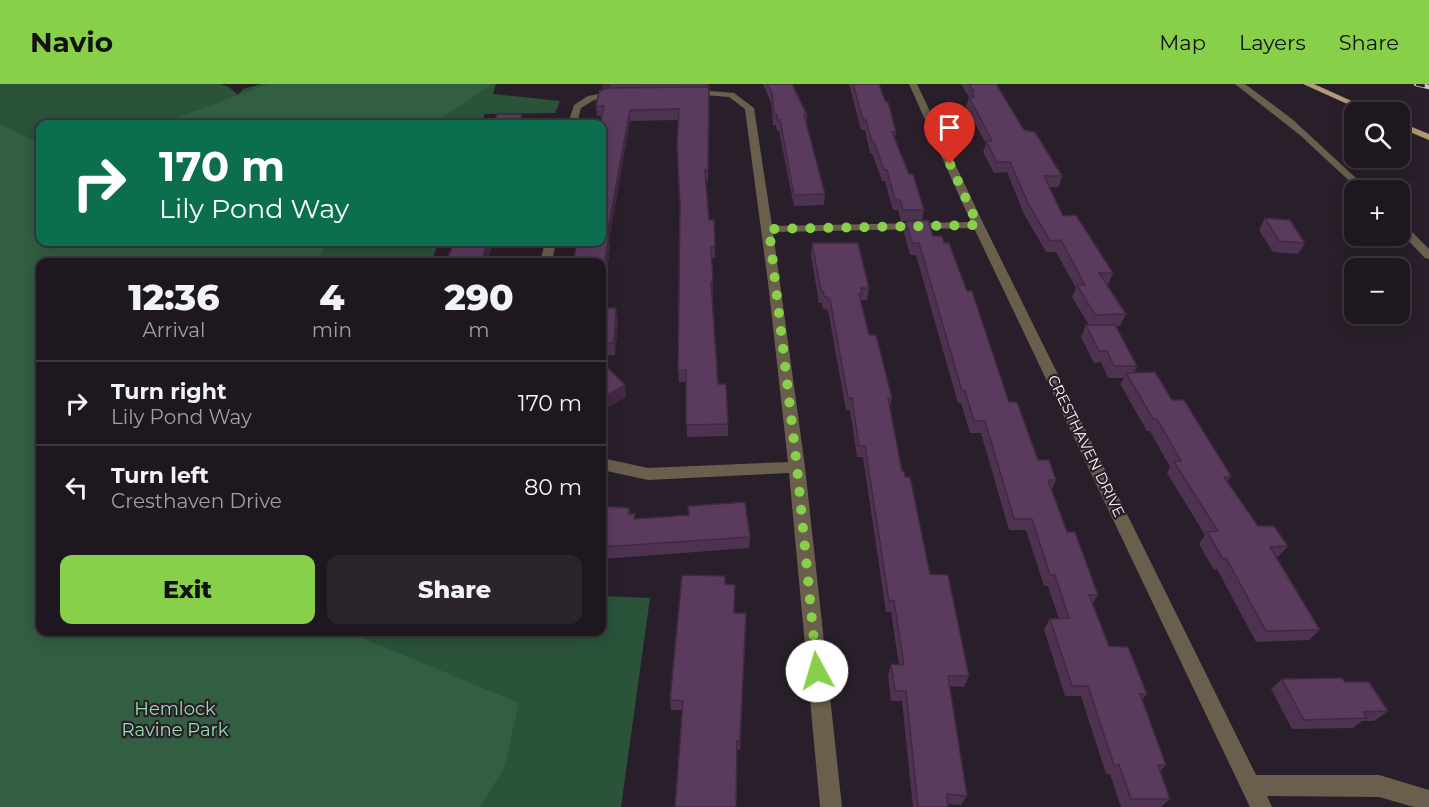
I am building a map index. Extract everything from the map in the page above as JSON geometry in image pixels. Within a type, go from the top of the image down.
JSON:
[{"type":"main road","points":[[1308,84],[1348,102]]},
{"type":"main road","points":[[1410,129],[1429,137]]},
{"type":"street","name":"CRESTHAVEN DRIVE","points":[[913,84],[978,225],[1261,807]]},
{"type":"street","points":[[1239,84],[1316,142],[1354,180]]},
{"type":"street","points":[[691,91],[731,95],[749,108],[769,229],[797,467],[831,807]]},
{"type":"street","points":[[574,120],[577,107],[591,98],[611,93],[633,92]]},
{"type":"street","points":[[769,229],[978,225]]},
{"type":"street","points":[[1410,236],[1429,256]]},
{"type":"street","points":[[606,465],[648,474],[797,467]]},
{"type":"street","points":[[1252,785],[1379,786],[1429,801]]},
{"type":"green space","name":"Hemlock Ravine Park","points":[[0,84],[220,84],[229,87],[238,95],[243,89],[261,84],[496,84],[493,94],[560,101],[555,113],[485,114],[483,120],[36,120],[36,246],[437,246],[433,258],[36,258],[36,636],[606,636],[606,596],[650,598],[621,807],[0,807]]},
{"type":"green space","points":[[269,84],[492,84],[439,120],[169,120]]},
{"type":"green space","name":"Hemlock Ravine Park","points":[[0,124],[36,142],[36,246],[326,246],[319,258],[36,258],[36,636],[358,636],[519,703],[504,768],[480,807],[0,807]]},
{"type":"building","points":[[767,84],[792,84],[807,115],[804,115],[825,194],[794,195],[780,120],[777,120],[777,115],[774,115],[772,93]]},
{"type":"building","points":[[853,84],[879,84],[885,101],[888,102],[896,132],[892,132],[909,174],[913,174],[924,210],[903,210],[900,200],[895,200],[887,170],[884,170],[874,142],[872,142],[866,120],[863,120]]},
{"type":"building","points":[[969,84],[996,84],[1024,130],[1035,132],[1062,176],[1044,176],[1063,216],[1076,215],[1113,273],[1099,273],[1126,314],[1095,315],[1077,285],[1085,285],[1061,240],[1050,241],[1028,203],[1010,162],[997,162],[986,141],[992,141],[969,97],[974,97],[971,91],[974,91]]},
{"type":"building","points":[[709,87],[708,170],[705,170],[709,220],[714,220],[715,247],[711,247],[713,282],[711,282],[718,384],[726,384],[728,424],[686,425],[686,370],[678,371],[680,205],[677,146],[679,109],[630,110],[607,235],[609,235],[605,258],[574,258],[576,246],[606,246],[606,120],[601,120],[604,106],[596,106],[599,91],[610,88]]},
{"type":"building","points":[[497,114],[522,114],[521,119],[528,119],[528,120],[495,120]]},
{"type":"building","points":[[1265,218],[1290,220],[1305,243],[1279,241]]},
{"type":"building","points":[[928,220],[933,236],[942,236],[944,243],[949,243],[967,291],[972,291],[1009,402],[1017,402],[1038,460],[1049,460],[1056,480],[1048,480],[1067,532],[1075,532],[1098,595],[1089,595],[1109,646],[1128,647],[1147,694],[1140,694],[1166,765],[1158,765],[1170,799],[1131,799],[1119,765],[1114,765],[1088,686],[1072,686],[1050,619],[1069,618],[1055,575],[1050,575],[1032,519],[1014,519],[985,421],[974,421],[965,391],[962,391],[919,243],[912,243],[906,221]]},
{"type":"building","points":[[812,243],[858,243],[869,288],[861,288],[862,294],[859,294],[869,335],[876,335],[892,398],[888,398],[902,471],[905,477],[910,477],[930,574],[948,575],[969,676],[948,676],[967,796],[947,794],[948,807],[918,807],[906,691],[895,691],[891,664],[904,665],[894,601],[889,601],[865,446],[859,446],[852,398],[848,398],[830,299],[821,291]]},
{"type":"building","points":[[452,246],[487,246],[482,258],[448,258]]},
{"type":"building","points":[[606,308],[616,308],[614,343],[606,344]]},
{"type":"building","points":[[1086,325],[1115,325],[1137,366],[1114,366],[1107,351],[1099,351]]},
{"type":"building","points":[[606,366],[625,385],[606,396]]},
{"type":"building","points":[[1155,372],[1172,400],[1184,400],[1231,476],[1224,477],[1258,526],[1274,526],[1288,546],[1270,547],[1320,630],[1266,631],[1226,558],[1223,559],[1207,532],[1218,531],[1174,462],[1181,461],[1157,419],[1153,419],[1126,373]]},
{"type":"building","points":[[745,502],[750,537],[606,547],[606,506],[629,508],[628,514],[635,514],[634,519],[689,515],[688,506]]},
{"type":"building","points":[[682,575],[725,576],[725,584],[735,585],[734,613],[746,613],[740,741],[737,741],[736,807],[675,807],[683,701],[670,700]]},
{"type":"building","points":[[1342,678],[1345,682],[1369,682],[1388,711],[1363,712],[1367,718],[1304,720],[1282,679]]},
{"type":"railway","points":[[1416,84],[1429,87]]},
{"type":"route","points":[[817,671],[797,467],[769,229],[978,225],[950,164]]}]
